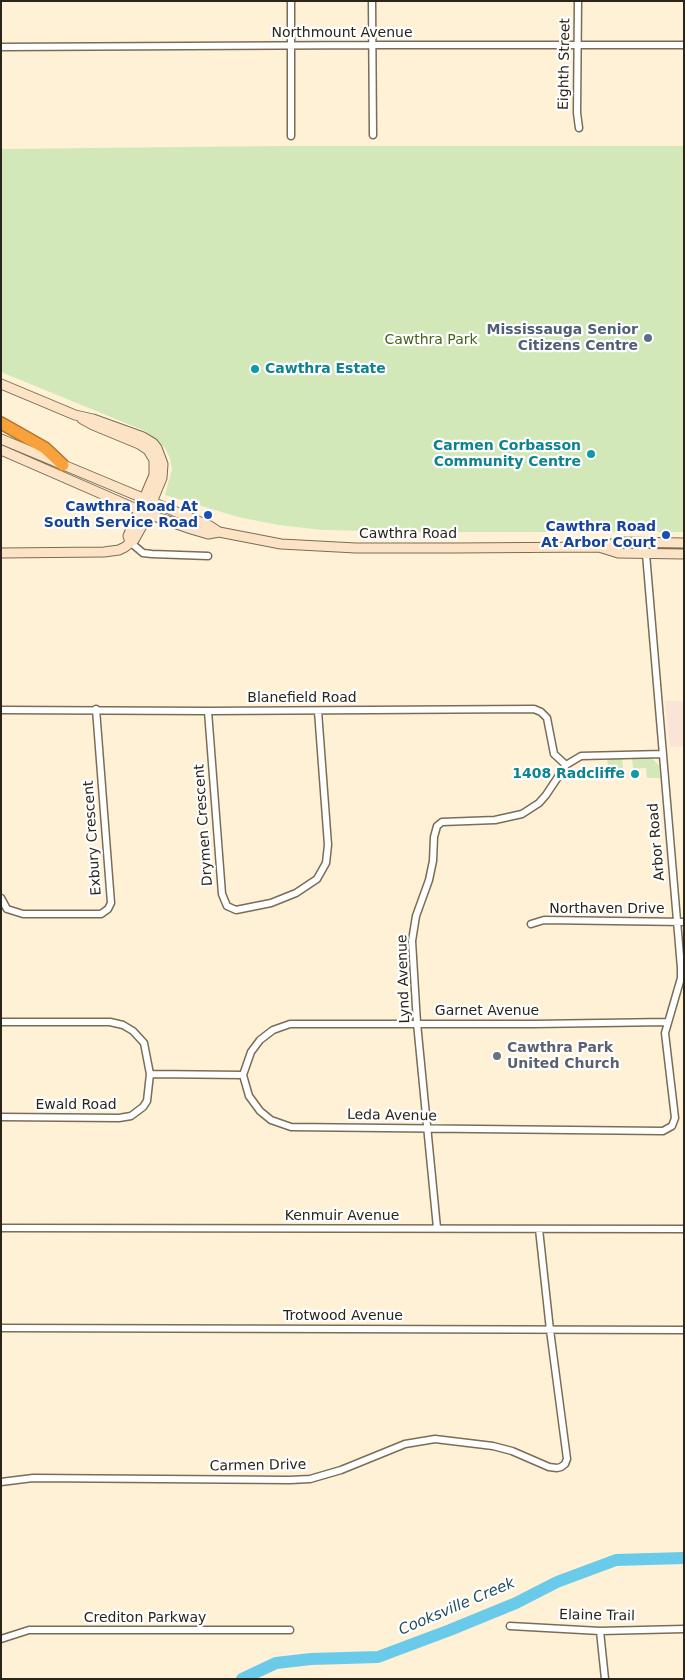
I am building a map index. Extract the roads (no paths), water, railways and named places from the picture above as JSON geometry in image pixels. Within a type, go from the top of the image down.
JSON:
[{"type":"highway","points":[[1,422],[45,448],[64,465]]},
{"type":"main road","points":[[1,384],[75,415],[93,419],[143,437],[153,443],[161,456],[163,464],[162,478],[148,501],[144,512],[128,536],[130,542],[118,550],[110,552],[1,553]]},
{"type":"main road","name":"Cawthra Road","points":[[1,439],[210,526],[218,532]]},
{"type":"main road","name":"Cawthra Road","points":[[1,450],[144,512],[191,529],[208,534],[218,532],[281,544],[356,548],[599,547],[618,542],[684,543]]},
{"type":"main road","name":"Cawthra Road","points":[[599,547],[618,553],[684,554]]},
{"type":"street","points":[[291,1],[291,136]]},
{"type":"street","points":[[372,1],[373,135]]},
{"type":"street","name":"Eighth Street","points":[[578,1],[577,113],[579,128]]},
{"type":"street","name":"Northmount Avenue","points":[[1,46],[684,45]]},
{"type":"street","points":[[130,542],[143,552],[152,554],[208,556]]},
{"type":"street","name":"Arbor Road","points":[[645,542],[662,754],[680,922],[681,978],[665,1032],[675,1118],[672,1126],[663,1131]]},
{"type":"street","name":"Exbury Crescent","points":[[1,898],[7,909],[23,914],[101,914],[108,909],[111,903],[96,709]]},
{"type":"street","name":"Blanefield Road","points":[[1,710],[534,709],[541,712],[547,718],[554,754],[566,765]]},
{"type":"street","name":"Drymen Crescent","points":[[208,711],[222,894],[227,906],[236,910],[271,903],[296,893],[317,879],[326,864],[328,845],[318,710]]},
{"type":"street","points":[[566,765],[581,756],[662,754]]},
{"type":"street","name":"Lynd Avenue","points":[[438,1228],[417,1023],[412,941],[416,916],[429,880],[437,826],[442,822],[495,820],[522,814],[546,795],[566,765]]},
{"type":"street","name":"Northaven Drive","points":[[531,924],[544,920],[680,922]]},
{"type":"street","name":"Ewald Road","points":[[1,1022],[110,1022],[123,1025],[133,1031],[144,1044],[150,1074],[147,1101],[136,1113],[126,1117],[1,1117]]},
{"type":"street","name":"Garnet Avenue","points":[[244,1075],[255,1046],[266,1035],[281,1026],[300,1023],[535,1024],[667,1022]]},
{"type":"street","points":[[150,1074],[244,1075]]},
{"type":"street","name":"Leda Avenue","points":[[244,1075],[249,1096],[264,1115],[281,1124],[301,1128],[663,1131]]},
{"type":"street","name":"Kenmuir Avenue","points":[[1,1228],[684,1229]]},
{"type":"street","name":"Carmen Drive","points":[[1,1482],[33,1478],[300,1480],[330,1475],[405,1444],[435,1439],[493,1446],[512,1451],[549,1467],[561,1467],[565,1464],[566,1459],[540,1229]]},
{"type":"street","name":"Trotwood Avenue","points":[[1,1328],[684,1330]]},
{"type":"street","name":"Elaine Trail","points":[[510,1626],[600,1630],[684,1629]]},
{"type":"street","name":"Crediton Parkway","points":[[1,1639],[29,1630],[290,1630]]},
{"type":"street","points":[[600,1630],[605,1679]]},
{"type":"waterway","name":"Cooksville Creek","points":[[242,1679],[276,1663],[311,1659],[378,1657],[450,1630],[516,1603],[557,1582],[616,1560],[684,1558]]},
{"type":"place","name":"Mississauga Senior Citizens Centre","points":[[648,338]]},
{"type":"place","name":"Cawthra Estate","points":[[255,369]]},
{"type":"place","name":"Carmen Corbasson Community Centre","points":[[591,454]]},
{"type":"place","name":"Cawthra Road At South Service Road","points":[[208,515]]},
{"type":"place","name":"Cawthra Road At Arbor Court","points":[[666,535]]},
{"type":"place","name":"1408 Radcliffe","points":[[635,774]]},
{"type":"place","name":"Cawthra Park United Church","points":[[497,1056]]},
{"type":"park label","name":"Cawthra Park","points":[[431,340]]}]
